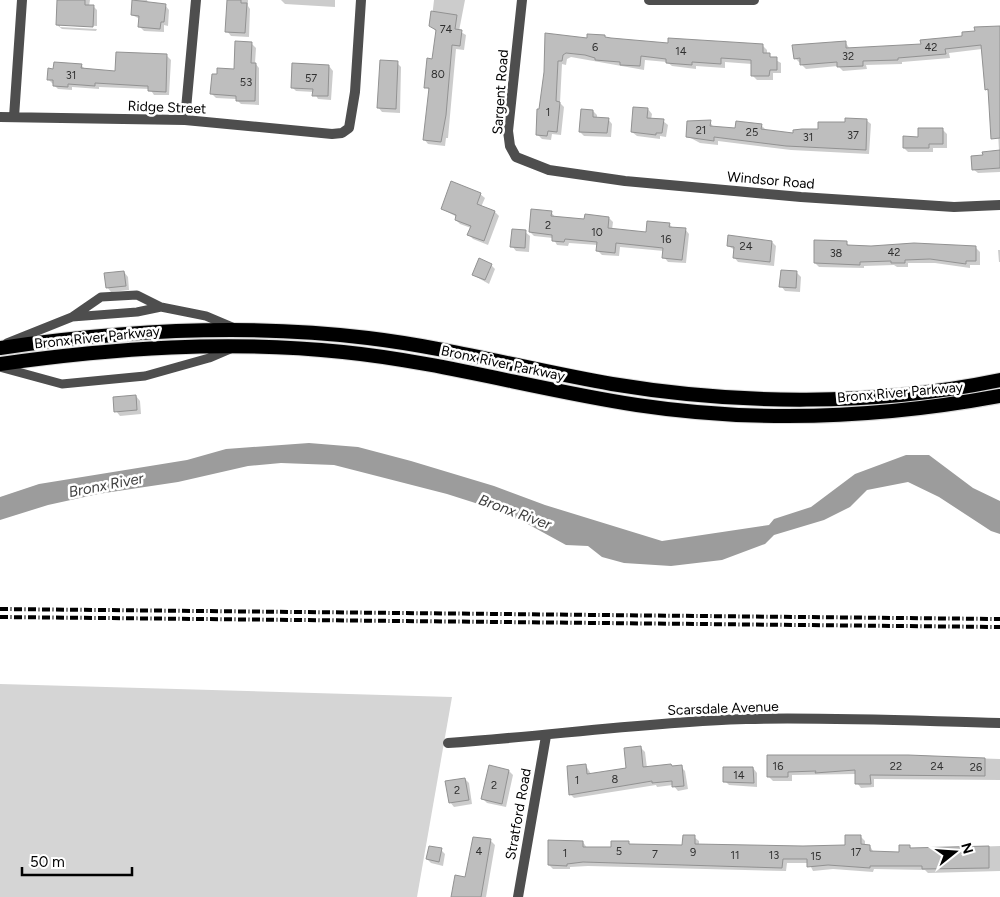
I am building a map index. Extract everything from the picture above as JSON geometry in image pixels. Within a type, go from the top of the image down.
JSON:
[{"type":"highway","name":"Bronx River Parkway","points":[[0,347],[122,333],[237,329],[314,333],[395,342],[610,384],[689,395],[779,398],[860,397],[932,391],[1000,380]]},
{"type":"highway","name":"Bronx River Parkway","points":[[0,365],[129,348],[237,346],[316,349],[372,355],[450,368],[620,402],[718,413],[800,415],[883,412],[939,407],[1000,396]]},
{"type":"street","points":[[14,117],[22,0]]},
{"type":"street","points":[[185,120],[196,0]]},
{"type":"street","name":"Ridge Street","points":[[0,117],[185,120],[332,134],[342,133],[349,128],[355,92],[362,0]]},
{"type":"street","name":"Sargent Road","points":[[522,0],[508,131],[510,146],[516,157],[541,167]]},
{"type":"street","points":[[648,0],[754,0]]},
{"type":"street","name":"Windsor Road","points":[[541,167],[625,181],[800,197],[954,207],[1000,205]]},
{"type":"street","name":"Scarsdale Avenue","points":[[448,743],[546,736],[626,726],[748,719],[1000,723]]},
{"type":"street","name":"Stratford Road","points":[[518,897],[546,736]]},
{"type":"lane","points":[[0,347],[72,317],[100,297],[137,295],[161,307],[206,316],[237,329]]},
{"type":"lane","points":[[72,317],[137,312],[161,307]]},
{"type":"lane","points":[[0,365],[62,384],[145,376],[209,358],[237,346]]},
{"type":"shaded area","points":[[0,684],[452,697],[417,897],[0,897]]},
{"type":"water","name":"Bronx River","points":[[309,443],[358,447],[411,461],[662,541],[769,525],[774,519],[811,507],[855,474],[906,455],[929,455],[973,488],[1000,501],[1000,534],[991,531],[939,497],[908,482],[867,490],[850,507],[824,520],[774,535],[765,544],[722,560],[671,566],[624,563],[602,557],[588,546],[566,545],[524,522],[491,508],[447,494],[334,465],[281,463],[248,466],[178,482],[98,494],[48,505],[0,520],[0,497],[39,484],[187,460],[226,449]]},
{"type":"building","points":[[57,0],[85,0],[85,5],[94,5],[93,27],[56,25]]},
{"type":"building","points":[[132,0],[166,4],[164,22],[161,22],[160,29],[138,27],[139,16],[131,15]]},
{"type":"building","points":[[227,0],[241,0],[241,3],[247,3],[245,33],[225,32]]},
{"type":"building","points":[[431,11],[457,15],[455,29],[462,30],[460,46],[452,45],[446,115],[441,142],[423,140],[429,88],[424,88],[427,58],[432,59],[436,30],[429,26]]},
{"type":"building","points":[[1000,26],[1000,138],[991,139],[988,89],[985,90],[981,45],[945,49],[946,54],[898,58],[898,60],[863,61],[863,66],[837,67],[837,62],[800,65],[800,58],[794,59],[792,45],[846,41],[846,48],[921,44],[920,40],[962,36],[962,32],[975,31],[974,27]]},
{"type":"building","points":[[545,33],[587,38],[587,34],[605,35],[605,37],[611,38],[668,43],[668,38],[763,44],[763,53],[770,53],[770,57],[777,57],[777,70],[770,70],[769,76],[751,76],[751,60],[721,58],[721,64],[692,62],[692,65],[666,63],[666,59],[641,56],[640,66],[620,65],[620,62],[595,60],[595,58],[585,55],[566,53],[563,55],[562,61],[558,61],[556,101],[560,102],[557,132],[548,131],[547,136],[536,135],[537,109],[539,109],[544,72]]},
{"type":"building","points":[[235,41],[252,42],[251,63],[256,63],[255,101],[236,101],[236,96],[210,94],[212,74],[217,74],[217,68],[234,69]]},
{"type":"building","points":[[116,52],[167,54],[166,92],[148,91],[148,86],[95,83],[95,86],[68,84],[68,87],[53,86],[53,80],[47,80],[48,68],[53,69],[54,62],[82,64],[81,68],[115,71]]},
{"type":"building","points":[[380,60],[398,61],[396,109],[377,108]]},
{"type":"building","points":[[292,63],[329,65],[328,96],[312,96],[313,89],[291,88]]},
{"type":"building","points":[[633,107],[648,108],[647,118],[664,119],[662,133],[656,133],[656,135],[631,132]]},
{"type":"building","points":[[581,109],[593,110],[593,117],[609,118],[607,133],[579,132]]},
{"type":"building","points":[[845,118],[867,119],[866,150],[786,146],[714,137],[714,141],[686,137],[687,121],[711,120],[710,126],[735,128],[736,121],[762,124],[761,129],[793,133],[793,130],[818,129],[818,122],[845,122]]},
{"type":"building","points":[[918,128],[943,128],[943,144],[929,144],[929,148],[903,148],[903,136],[918,137]]},
{"type":"building","points":[[1000,150],[1000,168],[972,170],[971,156],[983,155],[982,152]]},
{"type":"building","points":[[451,181],[481,193],[477,204],[495,211],[484,241],[467,235],[471,226],[455,220],[456,215],[441,209]]},
{"type":"building","points":[[531,209],[552,211],[551,216],[584,219],[585,214],[609,217],[608,228],[646,232],[647,221],[670,223],[669,227],[686,228],[682,260],[662,258],[663,248],[616,243],[615,253],[596,251],[597,242],[565,239],[564,242],[552,241],[552,235],[529,232]]},
{"type":"building","points":[[512,229],[526,230],[525,248],[510,247]]},
{"type":"building","points":[[728,235],[772,241],[770,262],[733,258],[734,247],[727,246]]},
{"type":"building","points":[[814,240],[847,241],[847,245],[871,246],[914,243],[976,246],[976,261],[966,261],[966,264],[930,259],[905,260],[905,263],[891,263],[891,261],[860,262],[860,265],[814,263]]},
{"type":"building","points":[[479,258],[492,264],[485,280],[472,275]]},
{"type":"building","points":[[781,270],[797,271],[796,288],[779,287]]},
{"type":"building","points":[[124,271],[126,286],[106,288],[104,273]]},
{"type":"building","points":[[136,395],[137,410],[114,412],[113,397]]},
{"type":"building","points":[[641,746],[643,767],[671,764],[672,766],[682,765],[684,786],[672,787],[672,781],[652,783],[652,781],[569,795],[567,766],[586,764],[587,774],[626,768],[624,748]]},
{"type":"building","points":[[767,755],[908,755],[985,758],[985,776],[870,775],[871,784],[855,784],[855,770],[815,773],[816,771],[788,772],[788,777],[767,777]]},
{"type":"building","points":[[489,765],[509,770],[502,804],[481,799]]},
{"type":"building","points":[[723,767],[753,767],[754,783],[723,782]]},
{"type":"building","points":[[465,778],[469,800],[449,803],[445,781]]},
{"type":"building","points":[[683,835],[695,835],[695,844],[803,846],[845,845],[845,835],[861,835],[861,844],[870,845],[870,851],[899,852],[899,845],[910,845],[910,848],[989,846],[989,868],[922,869],[922,866],[870,866],[870,868],[828,865],[807,867],[807,859],[783,859],[782,868],[583,862],[567,864],[567,866],[548,865],[548,840],[583,841],[583,847],[611,847],[611,841],[629,841],[629,844],[682,845]]},
{"type":"building","points":[[473,837],[491,839],[481,897],[451,897],[455,875],[465,877]]},
{"type":"building","points":[[429,846],[442,848],[439,862],[426,859]]},
{"type":"railway","points":[[0,609],[1000,619]]},
{"type":"railway","points":[[0,617],[1000,627]]}]
